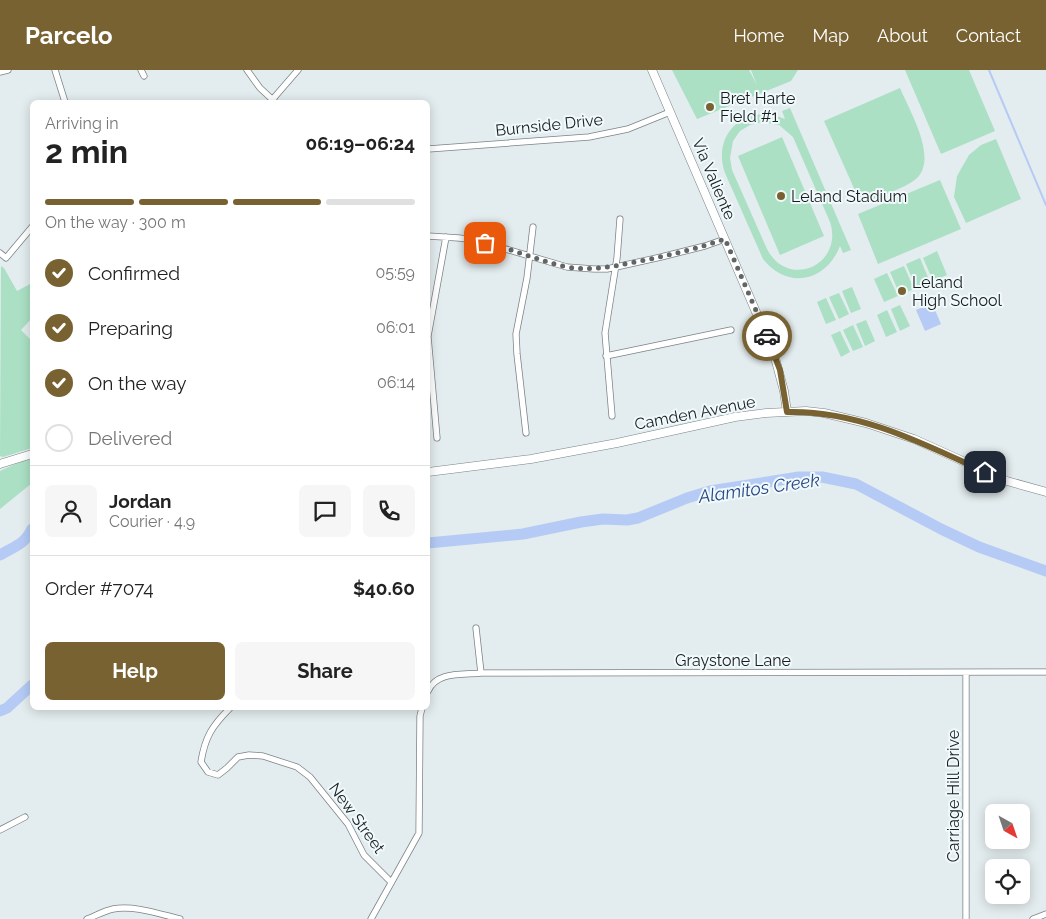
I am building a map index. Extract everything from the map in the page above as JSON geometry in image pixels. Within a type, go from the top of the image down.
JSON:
[{"type":"street","points":[[0,72],[8,70]]},
{"type":"street","points":[[55,70],[64,100]]},
{"type":"street","points":[[247,70],[260,88],[273,100]]},
{"type":"street","points":[[275,100],[298,70]]},
{"type":"street","name":"Via Valiente","points":[[652,70],[774,354],[784,391],[787,412]]},
{"type":"street","name":"Burnside Drive","points":[[430,149],[589,136],[628,129],[670,112]]},
{"type":"street","points":[[612,416],[605,333],[620,220]]},
{"type":"street","points":[[526,433],[516,334],[527,278],[533,227]]},
{"type":"street","points":[[0,253],[6,258],[30,229]]},
{"type":"street","points":[[430,236],[475,240],[567,267],[594,269],[661,257],[725,239]]},
{"type":"street","points":[[430,316],[446,237]]},
{"type":"street","points":[[606,356],[731,330]]},
{"type":"street","points":[[430,359],[437,438]]},
{"type":"street","name":"Camden Avenue","points":[[430,472],[549,455],[617,443],[735,417],[806,411],[824,413],[866,423],[914,439],[1007,481],[1046,492]]},
{"type":"street","points":[[0,464],[30,455]]},
{"type":"street","points":[[476,628],[481,673]]},
{"type":"street","name":"Graystone Lane","points":[[430,688],[435,680],[447,676],[481,673],[966,674],[1046,672]]},
{"type":"street","name":"Carriage Hill Drive","points":[[966,674],[966,919]]},
{"type":"street","name":"New Street","points":[[228,710],[208,734],[203,746],[201,762],[208,772],[218,775],[238,758],[249,755],[263,756],[297,767],[310,777],[348,824],[364,855],[391,882]]},
{"type":"street","points":[[371,919],[419,833],[422,710]]},
{"type":"street","points":[[0,830],[26,816]]},
{"type":"street","points":[[87,919],[112,909],[133,909],[180,919]]},
{"type":"street","points":[[1033,919],[1046,914]]},
{"type":"green space","name":"Bret Harte Field #1","points":[[672,70],[749,70],[757,85],[751,70],[798,70],[791,81],[697,119]]},
{"type":"green space","points":[[905,70],[969,70],[995,131],[941,154]]},
{"type":"green space","points":[[900,88],[920,133],[924,158],[923,169],[912,182],[861,204],[824,121]]},
{"type":"green space","points":[[790,108],[851,250],[843,253],[840,246],[834,258],[825,268],[805,278],[783,275],[773,269],[763,259],[725,173],[722,158],[723,145],[728,134],[736,125],[746,118],[758,115],[771,115],[785,119],[782,111]],"holes":[[[762,122],[779,125],[793,137],[830,222],[832,237],[829,250],[822,260],[812,267],[800,270],[788,268],[776,261],[767,249],[732,170],[730,158],[733,141],[740,131],[750,125]]]},
{"type":"green space","name":"Leland Stadium","points":[[782,137],[824,236],[780,255],[738,156]]},
{"type":"green space","points":[[996,139],[1021,199],[966,223],[954,197],[957,176],[969,155],[981,145]]},
{"type":"green space","points":[[940,180],[961,229],[878,264],[858,214]]},
{"type":"green space","points":[[937,251],[947,275],[933,281],[923,258]]},
{"type":"green space","points":[[920,258],[930,282],[916,288],[906,264]]},
{"type":"green space","points":[[1,266],[17,291],[30,284],[30,320],[21,330],[30,339],[30,449],[3,457],[0,456]]},
{"type":"green space","points":[[904,266],[914,289],[900,295],[890,272]]},
{"type":"green space","points":[[887,273],[898,296],[884,302],[874,279]]},
{"type":"green space","points":[[852,287],[861,309],[851,313],[842,291]]},
{"type":"green space","points":[[839,293],[849,314],[839,319],[829,297]]},
{"type":"green space","points":[[826,298],[836,320],[826,324],[817,302]]},
{"type":"green space","points":[[900,305],[910,326],[900,331],[891,309]]},
{"type":"green space","points":[[887,310],[897,332],[886,337],[877,315]]},
{"type":"green space","points":[[866,320],[875,341],[865,346],[856,324]]},
{"type":"green space","points":[[853,325],[863,347],[853,351],[843,330]]},
{"type":"green space","points":[[840,331],[850,352],[841,357],[831,335]]},
{"type":"green space","points":[[30,459],[30,485],[0,509],[0,471]]},
{"type":"water","points":[[932,303],[941,324],[925,331],[916,310]]},
{"type":"waterway","points":[[989,70],[1046,205]]},
{"type":"waterway","name":"Alamitos Creek","points":[[430,543],[523,534],[603,519],[627,520],[638,518],[687,498],[710,491],[799,477],[822,477],[856,484],[979,547],[1046,571]]},
{"type":"waterway","name":"Alamitos Creek","points":[[0,555],[22,542],[30,532]]},
{"type":"waterway","points":[[0,711],[7,708],[30,687]]},
{"type":"way so far","points":[[485,243],[567,267],[607,269],[705,246],[725,239],[767,336]]},
{"type":"place","name":"Bret Harte Field #1","points":[[710,107]]},
{"type":"place","name":"Leland Stadium","points":[[781,196]]},
{"type":"place","name":"Leland High School","points":[[902,291]]},
{"type":"route","points":[[767,336],[780,370],[787,412],[806,411],[824,413],[866,423],[914,439],[985,472]]}]
